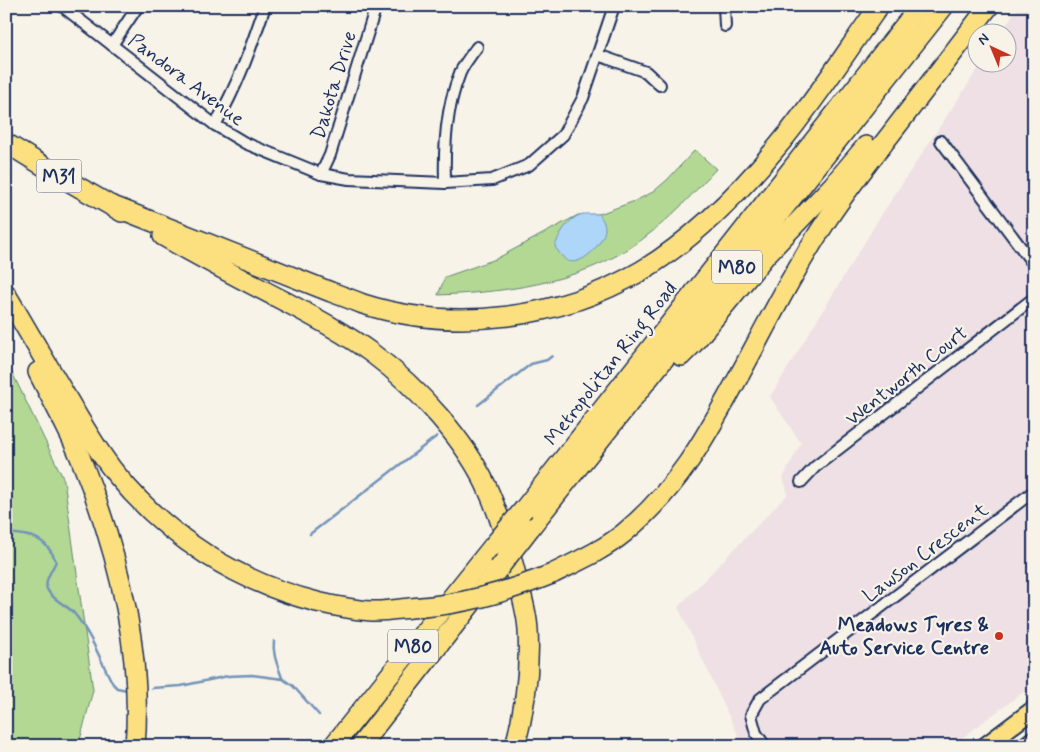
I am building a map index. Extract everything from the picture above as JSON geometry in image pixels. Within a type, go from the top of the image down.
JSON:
[{"type":"highway","points":[[113,206],[323,289],[364,304],[389,310],[414,315],[474,318],[508,316],[552,308],[611,286],[641,271],[667,254],[710,217],[735,193],[782,140],[879,6]]},
{"type":"highway","points":[[864,27],[892,6]]},
{"type":"highway","name":"Metropolitan Ring Road","points":[[333,746],[524,509],[919,6]]},
{"type":"highway","name":"Metropolitan Ring Road","points":[[360,746],[530,528],[944,6]]},
{"type":"highway","points":[[622,413],[693,344],[766,255],[856,159],[974,6]]},
{"type":"highway","points":[[6,294],[60,388],[116,474],[140,502],[165,526],[216,562],[251,580],[287,594],[349,608],[376,611],[433,607],[511,590],[552,574],[601,549],[622,534],[660,500],[693,457],[710,430],[773,313],[826,221],[988,6]]},
{"type":"highway","name":"M31","points":[[6,143],[113,206]]},
{"type":"highway","points":[[113,206],[193,253],[338,330],[374,355],[430,407],[470,457],[489,492],[504,534],[525,611],[528,630],[525,698],[515,746]]},
{"type":"highway","points":[[6,308],[80,456],[109,540],[123,592],[130,635],[135,680],[135,746]]},
{"type":"main road","points":[[985,746],[1034,709]]},
{"type":"main road","points":[[1025,746],[1034,739]]},
{"type":"street","name":"Pandora Avenue","points":[[62,6],[215,125],[245,144],[321,174],[349,179],[445,183],[492,180],[529,165],[563,135],[583,98],[614,6]]},
{"type":"street","points":[[112,45],[138,6]]},
{"type":"street","points":[[215,125],[231,97],[244,68],[265,6]]},
{"type":"street","name":"Dakota Drive","points":[[321,174],[330,155],[376,6]]},
{"type":"street","points":[[724,6],[725,26]]},
{"type":"street","points":[[445,183],[448,120],[461,72],[477,47]]},
{"type":"street","points":[[598,55],[646,72],[660,85]]},
{"type":"street","points":[[941,141],[1034,265]]},
{"type":"street","name":"Wentworth Court","points":[[801,482],[815,467],[1034,298]]},
{"type":"street","name":"Lawson Crescent","points":[[765,746],[756,733],[751,715],[760,699],[1034,491]]},
{"type":"shaded area","points":[[1019,6],[1034,6],[1034,684],[951,746],[743,746],[678,607],[788,494],[783,478],[801,443],[770,397],[882,214],[976,72],[1018,72],[1018,22],[1008,22]]},
{"type":"green space","points":[[695,150],[716,169],[670,217],[630,248],[605,262],[552,281],[495,291],[438,295],[445,277],[496,259],[578,215],[599,214],[635,201],[653,192]]},
{"type":"green space","points":[[6,360],[64,480],[93,690],[80,740],[71,746],[6,746]]},
{"type":"water","points":[[583,214],[599,214],[604,223],[604,235],[590,253],[578,261],[572,262],[566,260],[555,247],[565,227],[573,219]]},
{"type":"waterway","points":[[478,405],[531,364],[547,360],[552,356]]},
{"type":"waterway","points":[[310,534],[437,436]]},
{"type":"waterway","points":[[6,533],[30,536],[47,546],[56,561],[46,586],[49,593],[73,612],[79,620],[113,684],[117,688],[127,690]]},
{"type":"waterway","points":[[274,641],[275,655],[282,678]]},
{"type":"waterway","points":[[152,688],[181,686],[228,676],[252,675],[283,679],[293,686],[319,715]]},
{"type":"place","name":"Meadows Tyres & Auto Service Centre","points":[[999,636]]}]
